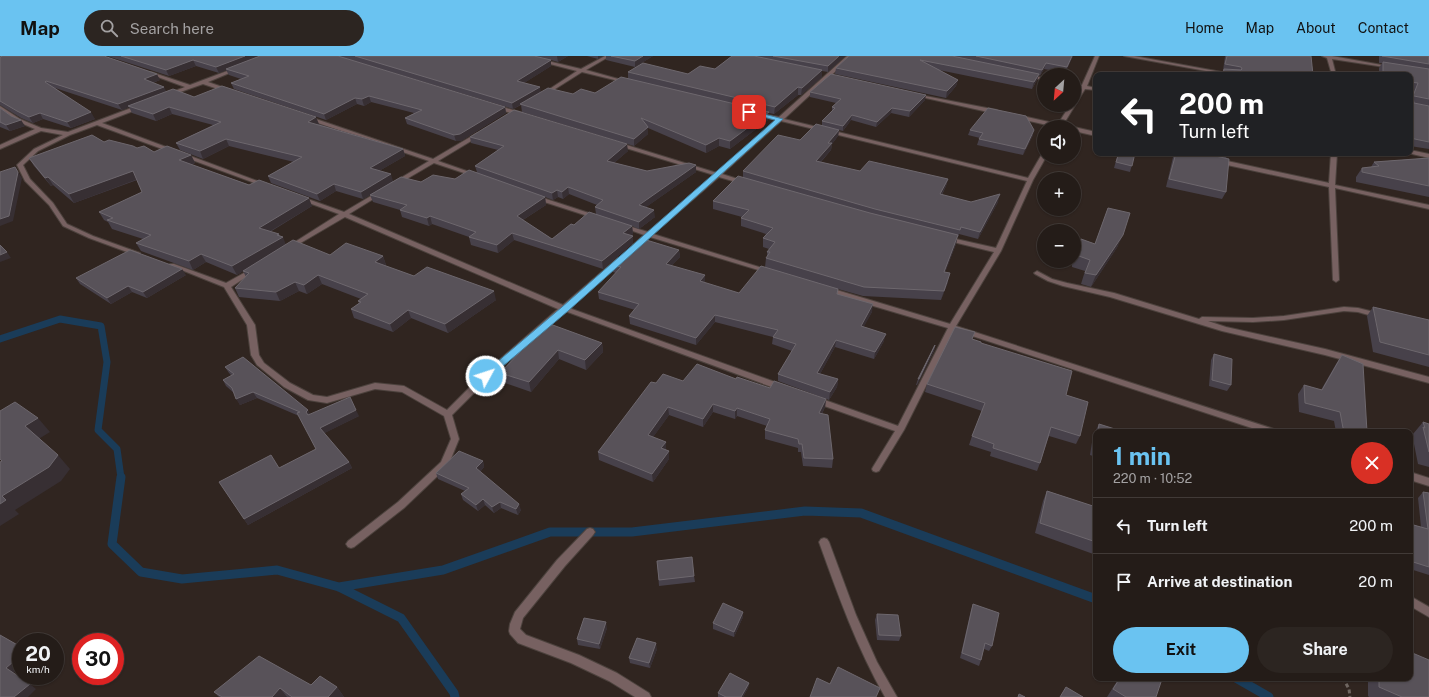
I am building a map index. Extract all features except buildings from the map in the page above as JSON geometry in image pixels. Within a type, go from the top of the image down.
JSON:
[{"type":"street","points":[[520,56],[635,84]]},
{"type":"street","points":[[536,100],[581,71],[608,56]]},
{"type":"street","points":[[630,250],[718,175],[827,75],[850,56]]},
{"type":"street","points":[[1081,92],[1097,56]]},
{"type":"street","points":[[1126,56],[1219,72]]},
{"type":"street","points":[[1327,56],[1398,69]]},
{"type":"street","points":[[1327,56],[1333,72]]},
{"type":"street","points":[[162,98],[244,66]]},
{"type":"street","points":[[140,70],[190,87]]},
{"type":"street","points":[[820,74],[835,77]]},
{"type":"street","points":[[1022,74],[1037,77]]},
{"type":"street","points":[[203,82],[233,92]]},
{"type":"street","points":[[1081,86],[1093,88]]},
{"type":"street","points":[[912,94],[1005,114]]},
{"type":"street","points":[[148,104],[68,134],[36,150],[20,165],[27,180],[51,204],[65,225],[91,237],[148,257]]},
{"type":"street","points":[[486,104],[524,115]]},
{"type":"street","points":[[0,108],[18,120],[40,129],[68,134]]},
{"type":"street","points":[[509,117],[523,109]]},
{"type":"street","points":[[749,112],[1030,180]]},
{"type":"street","points":[[300,115],[435,160],[481,178]]},
{"type":"street","points":[[1013,116],[1037,122]]},
{"type":"street","points":[[98,123],[272,187]]},
{"type":"street","points":[[0,147],[40,129]]},
{"type":"street","points":[[1081,131],[1093,133]]},
{"type":"street","points":[[286,250],[482,133]]},
{"type":"street","points":[[613,143],[749,184]]},
{"type":"street","points":[[1413,153],[1429,156]]},
{"type":"street","points":[[1334,156],[1332,186],[1336,280]]},
{"type":"street","points":[[1212,160],[1429,207]]},
{"type":"street","points":[[876,468],[900,430],[952,327],[998,251],[1030,180],[1039,164]]},
{"type":"street","points":[[294,195],[344,214],[565,309],[788,390]]},
{"type":"street","points":[[529,195],[604,220]]},
{"type":"street","points":[[618,225],[777,274]]},
{"type":"street","points":[[944,238],[998,251]]},
{"type":"street","points":[[448,414],[486,376],[565,309],[624,256]]},
{"type":"street","points":[[162,262],[227,286],[251,325],[255,355],[261,365],[287,385],[311,398],[327,400],[375,386],[404,389],[448,414],[455,439],[445,464],[401,505],[351,544]]},
{"type":"street","points":[[227,286],[260,266]]},
{"type":"street","points":[[1037,273],[1050,280],[1065,285],[1111,296],[1269,340],[1325,352],[1429,380]]},
{"type":"street","points":[[823,288],[952,327],[1265,429]]},
{"type":"street","points":[[1192,319],[1253,320],[1284,318],[1344,309],[1358,310],[1390,319]]},
{"type":"street","points":[[810,398],[900,430]]},
{"type":"street","points":[[1413,477],[1429,482]]},
{"type":"street","points":[[590,532],[561,563],[520,615],[515,624],[514,631],[522,638],[575,659],[613,677],[645,697]]},
{"type":"street","points":[[824,542],[851,615],[873,666],[891,697]]},
{"type":"street","points":[[1413,603],[1429,612]]},
{"type":"path","points":[[1344,681],[1350,697]]},
{"type":"waterway","points":[[0,339],[60,319],[101,326],[107,362],[98,430],[117,449],[121,478]]},
{"type":"waterway","points":[[121,478],[112,544],[141,572],[182,579],[277,570],[339,587]]},
{"type":"waterway","points":[[339,587],[443,570],[550,532],[632,532],[805,511],[861,513],[1093,598]]},
{"type":"waterway","points":[[339,587],[401,618],[454,693],[455,697]]},
{"type":"waterway","points":[[1241,681],[1269,697]]},
{"type":"route","points":[[486,376],[565,309],[780,119],[749,112]]}]
